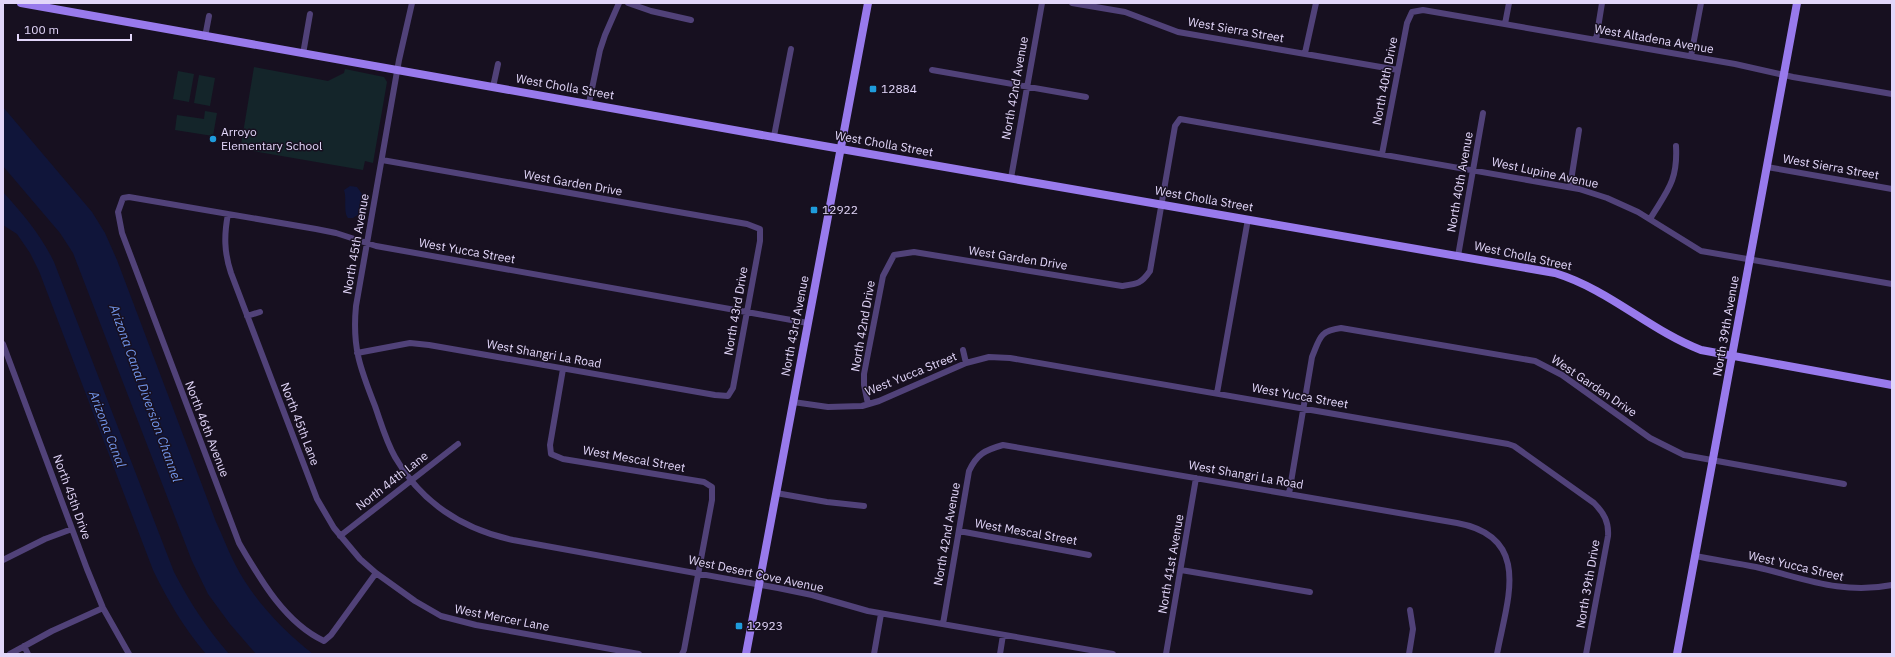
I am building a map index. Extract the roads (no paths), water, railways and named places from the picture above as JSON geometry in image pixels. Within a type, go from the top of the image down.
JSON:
[{"type":"street","name":"West Cholla Street","points":[[21,3],[205,37],[589,103],[840,149],[1544,270],[1566,276],[1586,284],[1681,342],[1702,350],[1892,385]]},
{"type":"street","name":"North 45th Avenue","points":[[412,3],[398,70],[354,324],[357,352],[363,374],[392,449],[412,480]]},
{"type":"street","points":[[589,103],[605,35],[619,3]]},
{"type":"street","points":[[628,3],[651,11],[690,20]]},
{"type":"street","name":"North 43rd Avenue","points":[[746,654],[868,3]]},
{"type":"street","name":"North 42nd Avenue","points":[[1011,178],[1042,3]]},
{"type":"street","name":"West Sierra Street","points":[[1072,3],[1126,12],[1178,32],[1398,70]]},
{"type":"street","points":[[1305,53],[1316,3]]},
{"type":"street","points":[[1505,24],[1509,3]]},
{"type":"street","points":[[1596,40],[1602,3]]},
{"type":"street","points":[[1691,56],[1700,3]]},
{"type":"street","name":"North 39th Avenue","points":[[1677,654],[1797,3]]},
{"type":"street","name":"West Altadena Avenue","points":[[1412,12],[1423,10],[1505,24],[1691,56],[1746,66],[1784,75],[1892,94]]},
{"type":"street","name":"North 40th Drive","points":[[1382,154],[1407,24],[1412,12]]},
{"type":"street","points":[[303,54],[310,14]]},
{"type":"street","points":[[205,37],[209,16]]},
{"type":"street","points":[[774,136],[791,49]]},
{"type":"street","points":[[494,87],[498,64]]},
{"type":"street","points":[[932,70],[1086,97]]},
{"type":"street","name":"North 40th Avenue","points":[[1458,256],[1483,113]]},
{"type":"street","name":"West Lupine Avenue","points":[[1161,204],[1175,126],[1180,119],[1570,187],[1607,198],[1638,212],[1701,251],[1892,284]]},
{"type":"street","points":[[1570,187],[1579,130]]},
{"type":"street","points":[[1650,219],[1672,183],[1676,167],[1676,146]]},
{"type":"street","name":"West Garden Drive","points":[[382,160],[747,224],[760,229]]},
{"type":"street","name":"West Sierra Street","points":[[1767,167],[1892,189]]},
{"type":"street","name":"West Yucca Street","points":[[123,198],[129,197],[316,229],[336,233],[367,244],[808,323]]},
{"type":"street","name":"North 46th Avenue","points":[[123,198],[118,212],[122,233],[240,543],[266,588],[279,604],[313,636],[324,641],[331,635],[376,572]]},
{"type":"street","name":"West Garden Drive","points":[[894,255],[914,252],[1122,286],[1138,284],[1150,271],[1161,204]]},
{"type":"street","name":"North 45th Lane","points":[[228,214],[224,237],[227,261],[317,499],[340,536]]},
{"type":"street","points":[[1217,393],[1248,219]]},
{"type":"street","name":"North 43rd Drive","points":[[728,396],[733,388],[760,241],[760,229]]},
{"type":"street","name":"North 42nd Drive","points":[[868,404],[864,386],[864,374],[883,276],[894,255]]},
{"type":"street","points":[[248,316],[260,312]]},
{"type":"street","name":"West Garden Drive","points":[[1303,408],[1312,357],[1319,340],[1325,332],[1341,328],[1535,361],[1562,375],[1650,438],[1684,455],[1844,484]]},
{"type":"street","name":"West Shangri La Road","points":[[357,352],[410,343],[728,396]]},
{"type":"street","name":"North 45th Drive","points":[[3,344],[103,608],[129,654]]},
{"type":"street","name":"West Yucca Street","points":[[963,350],[966,363]]},
{"type":"street","name":"West Yucca Street","points":[[793,402],[846,408],[868,404],[879,401],[966,363],[989,357],[1021,359],[1508,444],[1514,446],[1594,503],[1602,511],[1606,519]]},
{"type":"street","name":"West Mescal Street","points":[[563,369],[550,445],[551,454],[563,459],[704,482],[712,487],[712,500],[698,573]]},
{"type":"street","points":[[1289,494],[1303,408]]},
{"type":"street","name":"North 44th Lane","points":[[340,536],[458,444]]},
{"type":"street","name":"West Shangri La Road","points":[[983,452],[1003,445],[1019,447],[1470,525],[1483,531],[1499,545],[1509,565],[1510,578],[1497,654]]},
{"type":"street","name":"North 42nd Avenue","points":[[943,624],[969,471],[974,459],[983,452]]},
{"type":"street","name":"North 41st Avenue","points":[[1166,654],[1196,478]]},
{"type":"street","name":"West Desert Cove Avenue","points":[[412,480],[438,506],[460,522],[481,532],[513,540],[759,584],[812,595],[852,608],[881,614],[1113,654]]},
{"type":"street","points":[[776,493],[827,502],[864,506]]},
{"type":"street","name":"North 39th Drive","points":[[1586,654],[1608,536],[1606,519]]},
{"type":"street","points":[[3,560],[45,539],[72,529]]},
{"type":"street","name":"West Mescal Street","points":[[959,531],[1089,555]]},
{"type":"street","name":"West Mercer Lane","points":[[340,536],[360,559],[376,572],[425,608],[453,620],[639,654]]},
{"type":"street","name":"West Yucca Street","points":[[1695,556],[1755,567],[1847,588],[1867,588],[1892,585]]},
{"type":"street","points":[[1181,570],[1310,592]]},
{"type":"street","points":[[682,654],[698,573]]},
{"type":"street","points":[[10,654],[52,631],[103,608]]},
{"type":"street","points":[[1409,654],[1413,629],[1410,610]]},
{"type":"street","points":[[874,654],[881,614]]},
{"type":"street","points":[[1000,654],[1004,635]]},
{"type":"street","points":[[24,646],[28,654]]},
{"type":"water","name":"Arizona Canal Diversion Channel","points":[[3,107],[92,212],[105,233],[117,260],[216,522],[232,559],[250,589],[269,613],[313,654],[256,654],[230,624],[208,594],[192,561],[73,253],[60,233],[3,166]]},
{"type":"water","points":[[350,186],[357,187],[362,194],[359,214],[353,218],[348,218],[345,209],[344,190]]},
{"type":"water","name":"Arizona Canal","points":[[3,192],[31,225],[54,262],[174,572],[199,614],[229,654],[206,654],[177,614],[153,570],[39,271],[30,253],[17,234],[3,225]]},
{"type":"place","name":"12884","points":[[873,89]]},
{"type":"place","name":"Arroyo Elementary School","points":[[213,139]]},
{"type":"place","name":"12922","points":[[814,210]]},
{"type":"place","name":"12923","points":[[739,626]]}]
